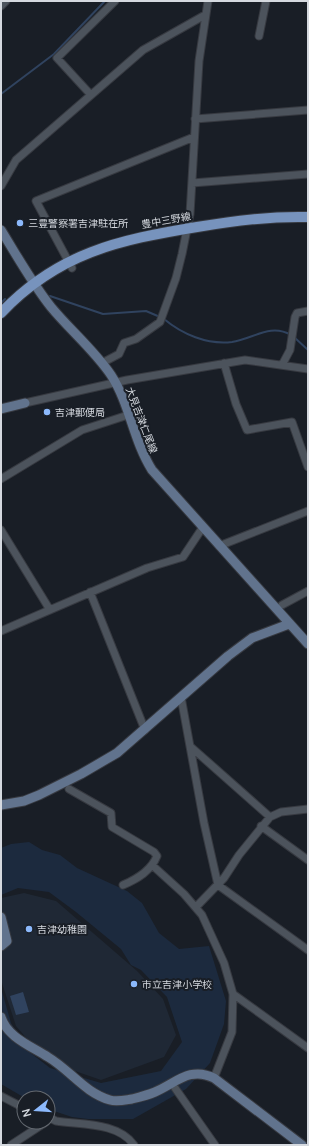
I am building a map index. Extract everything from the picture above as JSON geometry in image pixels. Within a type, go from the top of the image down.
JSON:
[{"type":"main road","name":"豊中三野線","points":[[1,313],[32,283],[70,265],[85,254],[122,242],[188,229],[255,219],[308,217]]},
{"type":"street","points":[[1,6],[6,1]]},
{"type":"street","points":[[91,95],[57,58],[116,1]]},
{"type":"street","points":[[102,363],[119,354],[124,343],[136,339],[160,322],[176,278],[188,229],[199,61],[208,1]]},
{"type":"street","points":[[259,36],[266,1]]},
{"type":"street","points":[[1,186],[16,160],[143,50],[205,15]]},
{"type":"street","points":[[195,119],[308,110]]},
{"type":"street","points":[[70,265],[36,201],[194,136]]},
{"type":"street","points":[[192,183],[308,174]]},
{"type":"street","name":"大見吉津仁尾線","points":[[1,230],[32,283],[102,363],[115,382],[140,448],[152,470],[308,644]]},
{"type":"street","points":[[282,365],[290,350],[295,317],[297,313],[308,311]]},
{"type":"street","points":[[1,409],[115,382],[245,360],[308,369]]},
{"type":"street","points":[[224,363],[236,404],[247,430],[292,422],[308,467]]},
{"type":"street","points":[[1,479],[82,430],[128,415]]},
{"type":"street","points":[[219,546],[308,511]]},
{"type":"street","points":[[1,631],[147,568],[183,558],[203,527]]},
{"type":"street","points":[[1,530],[50,610]]},
{"type":"street","points":[[282,605],[308,591]]},
{"type":"street","points":[[90,592],[145,730]]},
{"type":"street","points":[[1,805],[24,801],[38,795],[81,774],[118,753],[228,656],[252,638],[289,624]]},
{"type":"street","points":[[181,697],[212,861],[218,885],[308,950]]},
{"type":"street","points":[[190,747],[270,816]]},
{"type":"street","points":[[69,789],[110,813],[112,827],[154,852],[157,856],[152,865],[138,879],[123,885]]},
{"type":"street","points":[[196,907],[218,885],[270,816],[281,812],[308,809]]},
{"type":"street","points":[[261,826],[308,860]]},
{"type":"street","points":[[152,865],[196,907],[209,929],[221,957],[233,994],[232,1032],[214,1078]]},
{"type":"street","points":[[1,917],[7,941],[1,946]]},
{"type":"street","points":[[233,994],[308,1048]]},
{"type":"street","points":[[1,1017],[8,1030],[14,1036],[54,1060],[98,1096],[112,1101],[125,1100],[149,1094],[193,1073],[204,1073],[214,1078],[302,1145]]},
{"type":"street","points":[[176,1088],[215,1145]]},
{"type":"street","points":[[1,1096],[16,1104]]},
{"type":"street","points":[[56,1121],[120,1132],[129,1138],[134,1145]]},
{"type":"street","points":[[11,1145],[33,1130]]},
{"type":"shaded area","points":[[29,842],[42,850],[60,855],[77,868],[127,891],[142,903],[159,933],[179,949],[209,946],[226,1001],[224,1024],[210,1063],[186,1089],[133,1119],[88,1119],[72,1117],[56,1112],[56,1090],[16,1090],[16,1093],[1,1084],[1,988],[11,1023],[28,1051],[50,1068],[101,1083],[161,1071],[182,1042],[167,997],[141,970],[131,965],[121,949],[76,912],[49,892],[18,888],[1,895],[1,848],[11,844]]},
{"type":"shaded area","points":[[24,893],[56,901],[137,971],[163,999],[176,1035],[164,1057],[101,1080],[46,1061],[16,1026],[1,980],[1,898]]},
{"type":"shaded area","points":[[23,992],[29,1012],[16,1015],[10,996]]},
{"type":"waterway","points":[[1,94],[54,54],[104,2]]},
{"type":"waterway","points":[[50,296],[103,314],[146,311],[160,317]]},
{"type":"waterway","points":[[1,303],[5,299]]},
{"type":"waterway","points":[[164,319],[187,334],[213,342],[232,342],[269,331],[283,332],[291,335]]},
{"type":"waterway","points":[[294,337],[308,350]]},
{"type":"place","name":"三豊警察署吉津駐在所","points":[[20,223]]},
{"type":"place","name":"吉津郵便局","points":[[47,412]]},
{"type":"place","name":"吉津幼稚園","points":[[29,929]]},
{"type":"place","name":"市立吉津小学校","points":[[134,984]]}]
